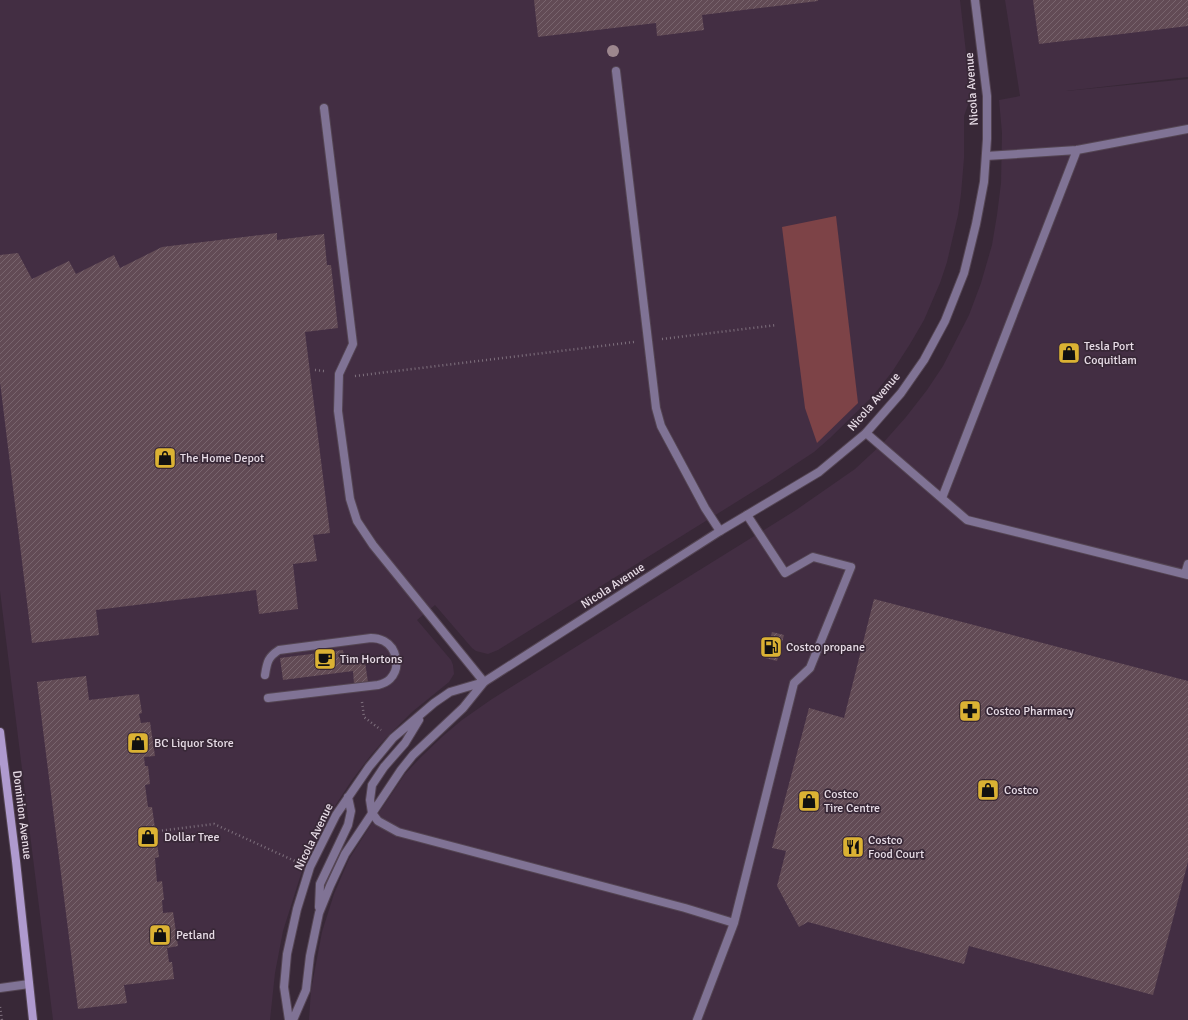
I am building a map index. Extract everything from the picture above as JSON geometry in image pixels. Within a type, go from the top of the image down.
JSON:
[{"type":"main road","name":"Dominion Avenue","points":[[0,732],[16,861],[33,1020]]},
{"type":"street","name":"Nicola Avenue","points":[[289,1020],[284,987],[287,954],[296,909],[310,867],[336,815],[369,766],[393,738],[434,703],[450,692],[484,682],[747,515],[819,472],[866,433],[901,393],[920,366],[945,321],[964,273],[976,224],[984,182],[987,139],[987,96],[975,0]]},
{"type":"street","points":[[616,71],[656,408],[661,426],[705,508],[720,532]]},
{"type":"street","points":[[324,108],[353,344],[339,374],[338,411],[350,499],[357,521],[373,545],[484,682]]},
{"type":"street","points":[[986,156],[1077,150],[1188,129]]},
{"type":"street","points":[[942,498],[1077,150]]},
{"type":"street","points":[[866,433],[967,520],[1187,575],[1188,564]]},
{"type":"street","points":[[697,1020],[734,923],[794,683],[810,668],[852,567],[813,557],[785,572],[747,515]]},
{"type":"street","points":[[265,675],[271,654],[279,650],[371,638],[382,640],[391,646],[397,658],[396,670],[390,680],[378,686],[268,698]]},
{"type":"street","name":"Nicola Avenue","points":[[293,1020],[306,990],[310,956],[319,914],[345,854],[401,770],[413,755],[463,708],[484,682]]},
{"type":"street","points":[[423,713],[405,743],[384,767],[372,785],[370,800],[372,813],[378,821],[398,832],[685,908],[734,923]]},
{"type":"street","points":[[319,914],[320,884],[348,825],[351,811],[348,797]]},
{"type":"street","points":[[0,988],[29,984]]},
{"type":"path","points":[[314,370],[357,377],[777,325]]},
{"type":"path","points":[[361,687],[364,717],[386,734]]},
{"type":"path","points":[[158,831],[214,824],[302,864]]},
{"type":"path","points":[[0,1007],[2,1020]]},
{"type":"shaded area","points":[[0,0],[960,0],[971,96],[964,116],[964,158],[958,215],[947,262],[940,283],[924,320],[892,372],[872,397],[814,452],[767,483],[498,650],[488,654],[476,651],[435,605],[417,620],[451,660],[454,674],[449,682],[412,712],[371,755],[352,780],[318,835],[301,874],[283,931],[275,973],[270,1020],[53,1020],[0,591]]},
{"type":"shaded area","points":[[1005,0],[1188,0],[1188,77],[1066,91],[1188,79],[1188,1020],[309,1020],[311,990],[322,932],[334,894],[349,859],[405,774],[421,757],[462,720],[492,699],[796,510],[855,469],[883,443],[927,390],[943,366],[969,315],[981,283],[992,245],[1001,183],[1002,133],[999,100],[1020,96]]},
{"type":"shaded area","points":[[836,216],[858,403],[817,443],[805,408],[782,227]]},
{"type":"building","points":[[534,0],[818,1],[702,15],[704,30],[657,36],[656,23],[538,37]]},
{"type":"building","points":[[1033,0],[1188,0],[1188,26],[1039,44]]},
{"type":"building","name":"The Home Depot","points":[[277,233],[277,240],[324,234],[327,265],[331,265],[338,328],[305,332],[330,533],[313,535],[317,561],[293,564],[298,609],[259,614],[256,590],[96,610],[99,635],[32,643],[0,382],[0,255],[18,253],[32,279],[69,261],[76,274],[114,255],[120,268],[162,247]]},
{"type":"building","name":"Costco","points":[[874,599],[1188,681],[1188,862],[1153,995],[969,946],[964,964],[808,922],[799,927],[777,886],[786,851],[772,848],[809,708],[844,718]]},
{"type":"building","points":[[772,632],[784,635],[777,661],[765,658]]},
{"type":"building","points":[[343,650],[345,665],[365,662],[368,682],[354,684],[353,671],[283,680],[280,658]]},
{"type":"building","points":[[86,676],[89,700],[139,694],[142,713],[139,714],[141,723],[150,722],[155,756],[144,757],[145,766],[148,766],[150,784],[145,785],[148,807],[152,807],[159,857],[155,858],[157,882],[162,881],[164,900],[162,900],[163,913],[173,912],[178,946],[167,948],[169,962],[172,962],[174,979],[124,985],[127,1003],[78,1009],[37,682]]},
{"type":"place","name":"Tesla Port Coquitlam","points":[[1069,353]]},
{"type":"place","name":"The Home Depot","points":[[165,458]]},
{"type":"place","name":"Costco propane","points":[[771,647]]},
{"type":"place","name":"Tim Hortons","points":[[325,659]]},
{"type":"place","name":"Costco Pharmacy","points":[[970,711]]},
{"type":"place","name":"BC Liquor Store","points":[[138,743]]},
{"type":"place","name":"Costco","points":[[988,790]]},
{"type":"place","name":"Costco Tire Centre","points":[[809,801]]},
{"type":"place","name":"Dollar Tree","points":[[148,837]]},
{"type":"place","name":"Costco Food Court","points":[[853,847]]},
{"type":"place","name":"Petland","points":[[160,935]]}]
